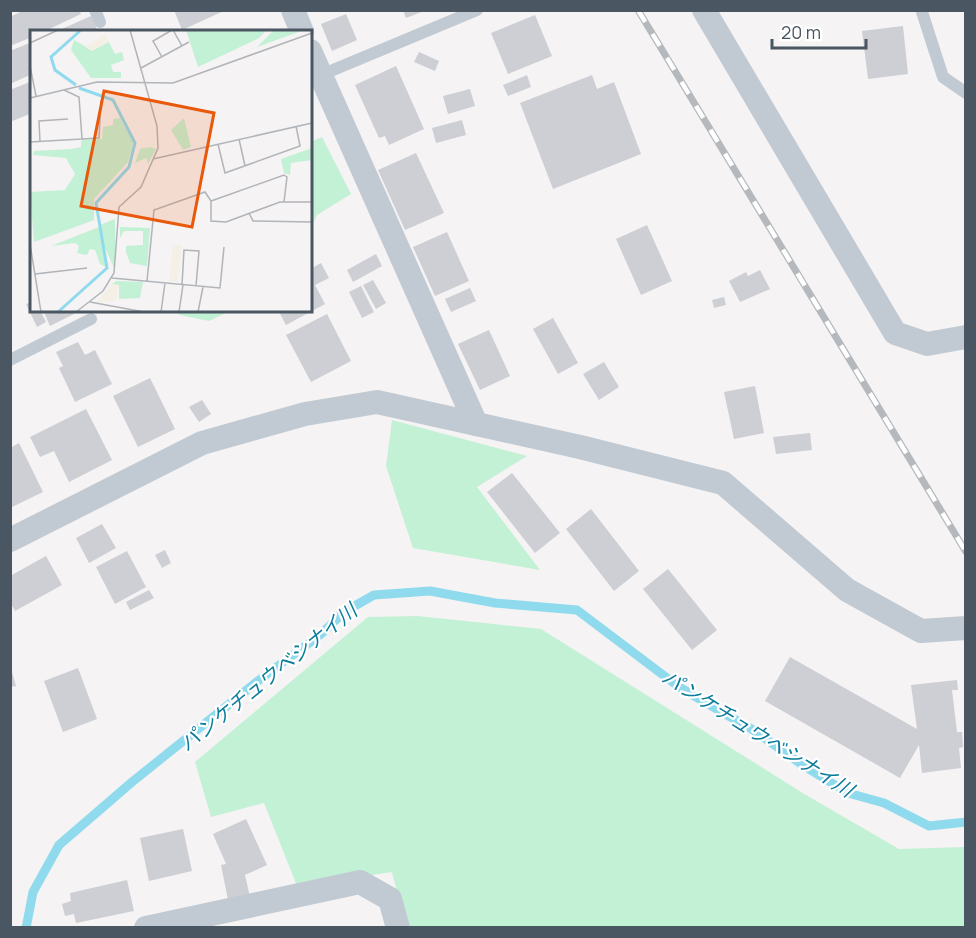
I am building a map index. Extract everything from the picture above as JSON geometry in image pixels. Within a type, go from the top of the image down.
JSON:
[{"type":"street","points":[[292,10],[301,30]]},
{"type":"street","points":[[704,10],[895,333],[927,344],[966,337]]},
{"type":"street","points":[[312,55],[476,424]]},
{"type":"street","points":[[10,540],[202,443],[305,414],[377,402],[580,447],[723,483],[847,590],[921,631],[966,628]]},
{"type":"street","points":[[146,927],[360,882],[390,899],[398,927]]},
{"type":"lane","points":[[321,75],[477,10]]},
{"type":"lane","points":[[922,12],[943,77],[966,93]]},
{"type":"lane","points":[[10,360],[91,319]]},
{"type":"green space","points":[[322,137],[351,194],[317,215],[312,226],[312,142]]},
{"type":"green space","points":[[176,312],[228,312],[209,321],[180,315]]},
{"type":"green space","points":[[392,420],[527,456],[477,487],[540,570],[413,548],[386,466]]},
{"type":"green space","points":[[418,616],[541,629],[806,795],[899,849],[965,847],[965,927],[406,927],[392,872],[297,886],[264,803],[211,817],[195,762],[368,617]]},
{"type":"building","points":[[24,10],[79,10],[81,14],[47,30],[30,30],[30,38],[10,46],[10,17]]},
{"type":"building","points":[[174,10],[226,10],[182,30]]},
{"type":"building","points":[[403,10],[424,10],[424,11],[406,18]]},
{"type":"building","points":[[346,14],[357,40],[332,51],[321,24]]},
{"type":"building","points":[[535,15],[552,56],[508,74],[491,33]]},
{"type":"building","points":[[91,16],[97,30],[60,30]]},
{"type":"building","points":[[903,26],[908,74],[868,79],[862,31]]},
{"type":"building","points":[[30,43],[30,75],[10,84],[10,51]]},
{"type":"building","points":[[419,52],[439,61],[435,71],[414,62]]},
{"type":"building","points":[[396,66],[424,129],[389,145],[385,136],[379,138],[355,85]]},
{"type":"building","points":[[527,75],[531,87],[508,96],[503,85]]},
{"type":"building","points":[[592,75],[597,89],[614,82],[641,154],[553,189],[520,103]]},
{"type":"building","points":[[30,82],[30,114],[10,122],[10,90]]},
{"type":"building","points":[[470,89],[475,106],[448,114],[443,96]]},
{"type":"building","points":[[462,120],[466,135],[436,143],[432,128]]},
{"type":"building","points":[[416,153],[444,213],[405,230],[378,170]]},
{"type":"building","points":[[647,225],[672,281],[641,295],[616,239]]},
{"type":"building","points":[[447,232],[469,281],[435,296],[413,247]]},
{"type":"building","points":[[376,254],[382,266],[353,282],[347,270]]},
{"type":"building","points":[[321,263],[329,278],[315,285],[325,304],[312,311],[312,268]]},
{"type":"building","points":[[760,270],[770,289],[740,302],[729,281],[746,272],[748,276]]},
{"type":"building","points":[[373,280],[386,303],[376,309],[363,285]]},
{"type":"building","points":[[361,286],[374,312],[362,318],[349,292]]},
{"type":"building","points":[[470,288],[476,301],[451,312],[445,299]]},
{"type":"building","points":[[724,297],[726,305],[714,308],[712,300]]},
{"type":"building","points":[[30,303],[30,312],[41,312],[46,322],[37,327],[26,304]]},
{"type":"building","points":[[44,312],[73,312],[74,314],[50,326]]},
{"type":"building","points":[[279,312],[310,312],[286,325]]},
{"type":"building","points":[[327,314],[351,361],[311,382],[286,335]]},
{"type":"building","points":[[553,318],[578,363],[558,374],[533,329]]},
{"type":"building","points":[[489,330],[510,376],[480,390],[458,344]]},
{"type":"building","points":[[78,342],[85,355],[95,350],[112,384],[75,402],[59,368],[63,366],[56,352]]},
{"type":"building","points":[[604,362],[619,387],[599,400],[583,374]]},
{"type":"building","points":[[150,378],[175,429],[138,447],[113,396]]},
{"type":"building","points":[[755,386],[764,433],[734,439],[724,392]]},
{"type":"building","points":[[202,400],[211,414],[199,422],[189,407]]},
{"type":"building","points":[[86,409],[112,460],[69,482],[54,451],[40,457],[30,437]]},
{"type":"building","points":[[810,433],[812,450],[776,454],[773,437]]},
{"type":"building","points":[[19,443],[43,492],[10,508],[10,448]]},
{"type":"building","points":[[512,473],[560,533],[535,553],[487,492]]},
{"type":"building","points":[[591,509],[639,571],[614,591],[566,529]]},
{"type":"building","points":[[102,524],[116,548],[89,563],[76,538]]},
{"type":"building","points":[[165,550],[171,563],[162,568],[155,555]]},
{"type":"building","points":[[127,551],[146,587],[115,604],[96,567]]},
{"type":"building","points":[[46,556],[62,585],[15,611],[10,602],[10,576]]},
{"type":"building","points":[[668,569],[717,630],[692,650],[643,589]]},
{"type":"building","points":[[149,590],[154,598],[130,610],[126,602]]},
{"type":"building","points":[[790,657],[917,729],[911,685],[957,680],[958,690],[952,690],[957,732],[962,732],[963,747],[959,748],[961,768],[922,773],[919,745],[900,778],[765,701]]},
{"type":"building","points":[[10,665],[16,686],[10,687]]},
{"type":"building","points":[[78,668],[97,719],[63,732],[44,681]]},
{"type":"building","points":[[246,819],[267,865],[245,875],[251,901],[229,905],[221,865],[226,864],[213,834]]},
{"type":"building","points":[[183,829],[192,871],[149,881],[140,838]]},
{"type":"building","points":[[127,880],[134,911],[76,923],[74,914],[65,916],[62,904],[71,901],[70,893]]},
{"type":"waterway","name":"パンケチュウベシナイ川","points":[[26,928],[33,892],[59,845],[132,782],[263,677],[320,635],[344,612],[374,595],[430,591],[495,603],[577,610],[679,687],[753,730],[804,766],[848,793],[884,803],[929,826],[966,822]]},
{"type":"railway","points":[[638,10],[966,552]]}]
